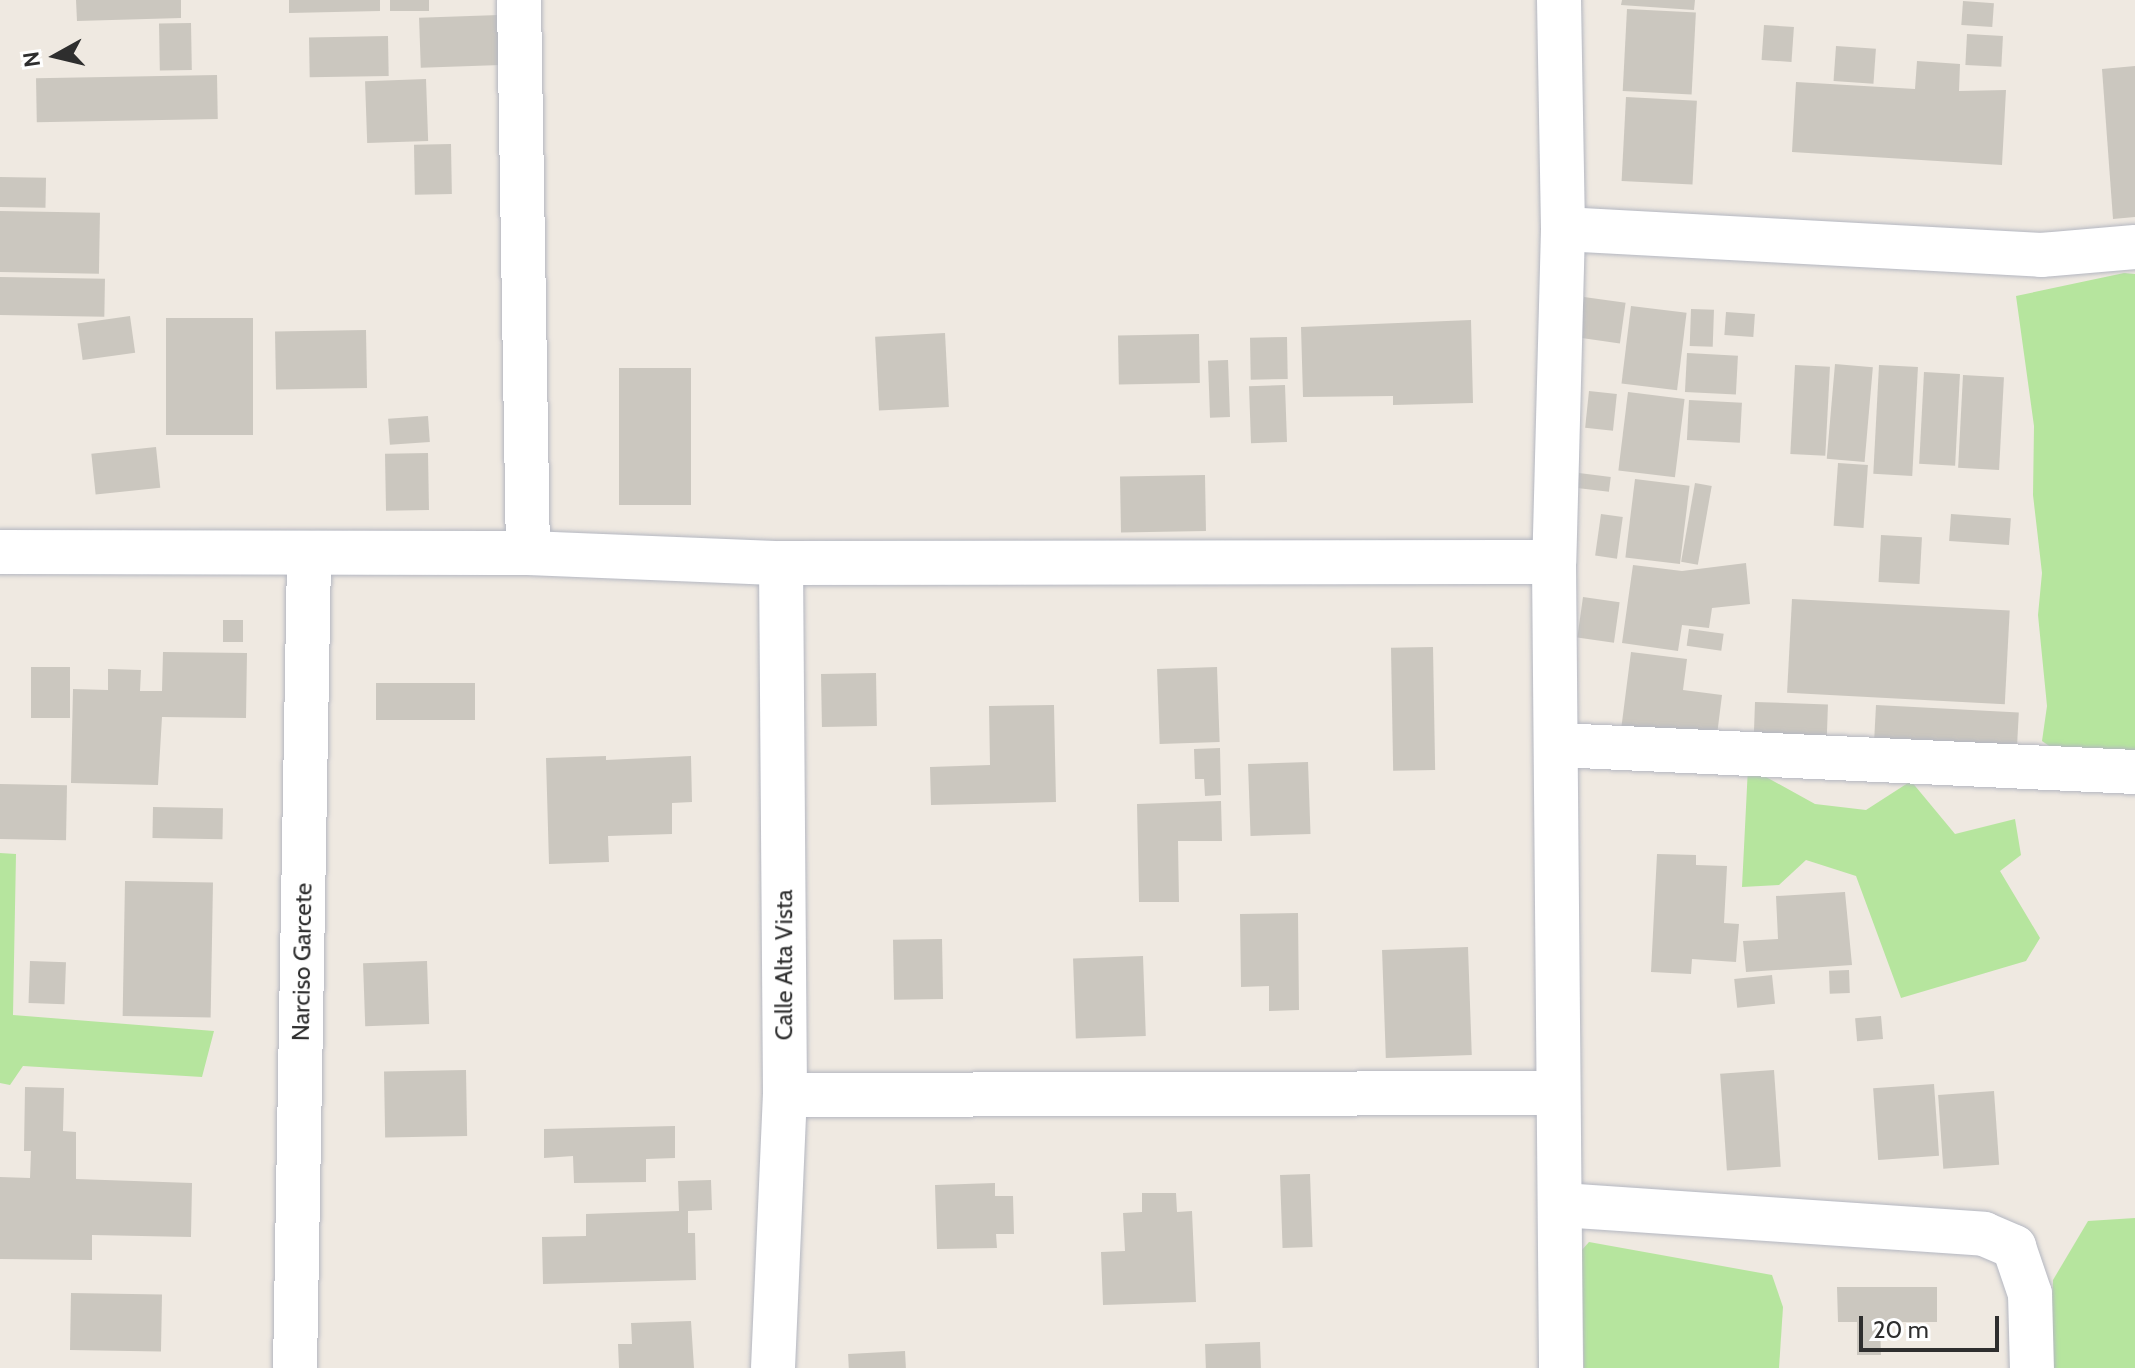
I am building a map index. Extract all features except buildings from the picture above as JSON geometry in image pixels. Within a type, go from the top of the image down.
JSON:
[{"type":"street","points":[[519,0],[528,553]]},
{"type":"street","points":[[1559,0],[1563,229],[1554,562],[1558,745],[1556,1093],[1562,1205],[1561,1368]]},
{"type":"street","points":[[1563,229],[2041,255],[2135,247]]},
{"type":"street","points":[[0,552],[309,556],[528,553],[781,563],[1554,562]]},
{"type":"street","name":"Narciso Garcete","points":[[295,1368],[309,556]]},
{"type":"street","name":"Calle Alta Vista","points":[[773,1368],[785,1095],[781,563]]},
{"type":"street","points":[[1558,745],[2135,772]]},
{"type":"street","points":[[785,1095],[1556,1093]]},
{"type":"street","points":[[1562,1205],[1984,1234],[2014,1247],[2030,1294],[2032,1368]]},
{"type":"green space","points":[[2124,273],[2135,274],[2135,765],[2058,752],[2042,741],[2047,706],[2038,615],[2042,573],[2033,495],[2034,426],[2016,296]]},
{"type":"green space","points":[[1748,767],[1815,804],[1866,810],[1911,781],[1955,834],[2015,819],[2021,855],[2000,871],[2040,938],[2026,961],[1901,998],[1856,876],[1806,860],[1779,885],[1742,887]]},
{"type":"green space","points":[[0,853],[16,854],[13,1015],[214,1031],[202,1077],[23,1066],[10,1085],[0,1083]]},
{"type":"green space","points":[[2135,1218],[2135,1368],[2049,1368],[2053,1280],[2088,1221]]},
{"type":"green space","points":[[1589,1242],[1772,1275],[1783,1307],[1779,1368],[1584,1368],[1581,1251]]}]
